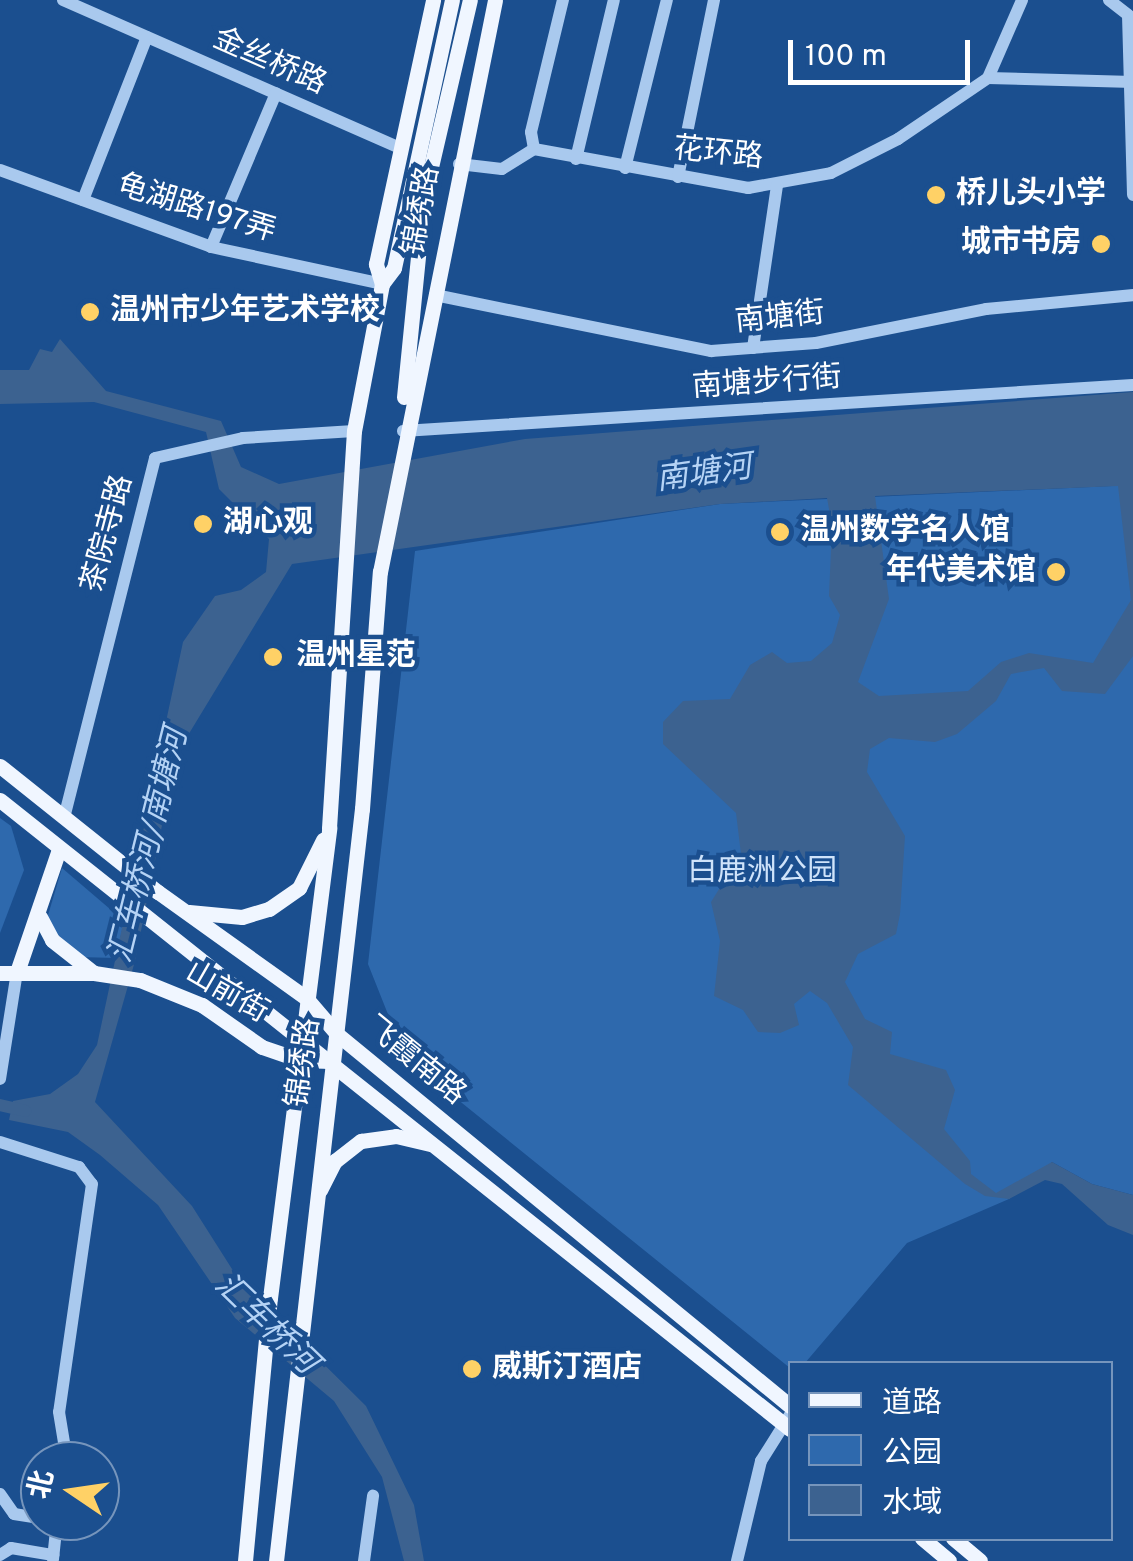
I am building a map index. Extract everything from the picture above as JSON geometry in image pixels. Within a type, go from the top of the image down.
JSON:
[{"type":"main road","name":"锦绣路","points":[[382,284],[376,264],[433,0]]},
{"type":"main road","name":"锦绣路","points":[[245,1561],[270,1298],[329,828],[348,581],[354,431],[382,284],[394,268],[452,0]]},
{"type":"main road","name":"锦绣路","points":[[404,431],[405,346],[424,197],[470,0]]},
{"type":"main road","name":"锦绣路","points":[[276,1561],[337,1034],[380,572],[404,431],[436,295],[459,164],[495,0]]},
{"type":"main road","name":"飞霞南路","points":[[0,766],[158,892],[306,998],[337,1034],[788,1404]]},
{"type":"main road","name":"飞霞南路","points":[[0,800],[303,1035],[788,1423]]},
{"type":"main road","points":[[188,912],[242,917],[270,909],[299,888],[329,828]]},
{"type":"main road","points":[[8,973],[40,917],[59,849]]},
{"type":"main road","name":"山前街","points":[[40,917],[52,940],[97,973]]},
{"type":"main road","name":"山前街","points":[[8,973],[97,973],[140,980],[202,1005],[250,1041],[299,1060],[331,1061]]},
{"type":"main road","points":[[316,1198],[335,1160],[361,1141],[396,1136],[438,1146]]},
{"type":"main road","points":[[926,1541],[949,1561]]},
{"type":"main road","points":[[956,1541],[980,1561]]},
{"type":"street","name":"金丝桥路","points":[[63,0],[400,148]]},
{"type":"street","points":[[459,164],[502,169],[534,150],[530,132],[563,0]]},
{"type":"street","points":[[576,159],[614,0]]},
{"type":"street","points":[[625,168],[667,0]]},
{"type":"street","points":[[678,177],[714,0]]},
{"type":"street","points":[[1022,0],[988,78],[1132,82]]},
{"type":"street","points":[[1109,0],[1128,16],[1133,195]]},
{"type":"street","points":[[83,200],[146,36]]},
{"type":"street","name":"花环路","points":[[534,150],[748,188],[778,185],[831,172],[898,140],[988,78]]},
{"type":"street","points":[[210,247],[248,146],[276,93]]},
{"type":"street","name":"龟湖路197弄","points":[[0,170],[210,247],[382,284]]},
{"type":"street","points":[[753,348],[778,185]]},
{"type":"street","name":"南塘街","points":[[436,295],[712,352],[816,343],[986,309],[1133,296]]},
{"type":"street","name":"南塘步行街","points":[[404,431],[1133,386]]},
{"type":"street","name":"茶院寺路","points":[[64,818],[155,458],[243,438],[354,431]]},
{"type":"street","points":[[0,1079],[8,973]]},
{"type":"street","points":[[0,1142],[78,1166],[92,1184],[59,1412],[64,1441]]},
{"type":"street","points":[[737,1561],[761,1462],[788,1423]]},
{"type":"street","points":[[0,1494],[14,1514],[20,1515]]},
{"type":"street","points":[[364,1561],[373,1496]]},
{"type":"street","points":[[0,1554],[10,1548],[53,1558]]},
{"type":"green space","name":"白鹿洲公园","points":[[1133,485],[1133,1195],[1092,1184],[1052,1162],[1009,1199],[907,1243],[807,1361],[788,1361],[788,1366],[405,1057],[368,964],[415,551],[720,504]]},
{"type":"green space","points":[[0,818],[11,826],[24,870],[0,933]]},
{"type":"green space","points":[[62,868],[124,921],[116,958],[78,957],[46,922]]},
{"type":"water","points":[[60,339],[106,391],[221,421],[241,467],[279,484],[525,439],[1133,392],[1133,656],[1105,694],[1062,691],[1044,668],[1011,674],[996,701],[957,734],[935,742],[889,738],[870,749],[867,772],[905,836],[900,914],[896,934],[858,954],[845,982],[865,1019],[892,1032],[890,1054],[946,1070],[955,1090],[944,1129],[970,1161],[971,1174],[996,1193],[1052,1162],[1092,1184],[1133,1195],[1133,1235],[1108,1225],[1062,1184],[1045,1180],[1009,1199],[985,1196],[965,1184],[848,1085],[853,1047],[827,1003],[810,991],[794,1004],[799,1025],[780,1033],[758,1032],[743,1010],[714,996],[720,941],[711,902],[741,854],[736,813],[663,744],[663,722],[683,701],[730,699],[750,665],[772,652],[787,663],[811,661],[832,643],[840,615],[829,596],[832,526],[827,498],[720,504],[292,564],[176,755],[135,961],[95,1102],[192,1206],[239,1280],[366,1406],[414,1505],[424,1561],[404,1561],[382,1477],[334,1401],[235,1318],[158,1205],[68,1132],[9,1120],[13,1101],[50,1094],[78,1074],[97,1045],[183,642],[215,596],[241,590],[266,572],[269,539],[219,489],[206,432],[94,402],[0,404],[0,370],[29,370],[40,349],[52,352]],"holes":[[[1118,486],[1131,600],[1093,663],[1029,653],[1001,662],[968,691],[879,696],[858,682],[889,599],[875,496]]]},
{"type":"waterway","points":[[0,1105],[25,1111]]},
{"type":"place","name":"桥儿头小学","points":[[936,195]]},
{"type":"place","name":"城市书房","points":[[1101,244]]},
{"type":"place","name":"温州市少年艺术学校","points":[[90,312]]},
{"type":"place","name":"湖心观","points":[[203,524]]},
{"type":"place","name":"温州数学名人馆","points":[[780,532]]},
{"type":"place","name":"年代美术馆","points":[[1056,572]]},
{"type":"place","name":"温州星范","points":[[273,657]]},
{"type":"place","name":"威斯汀酒店","points":[[472,1369]]},
{"type":"water label","name":"南塘河","points":[[704,475]]},
{"type":"water label","name":"汇车桥河/南塘河","points":[[150,846]]},
{"type":"water label","name":"汇车桥河","points":[[265,1325]]}]
